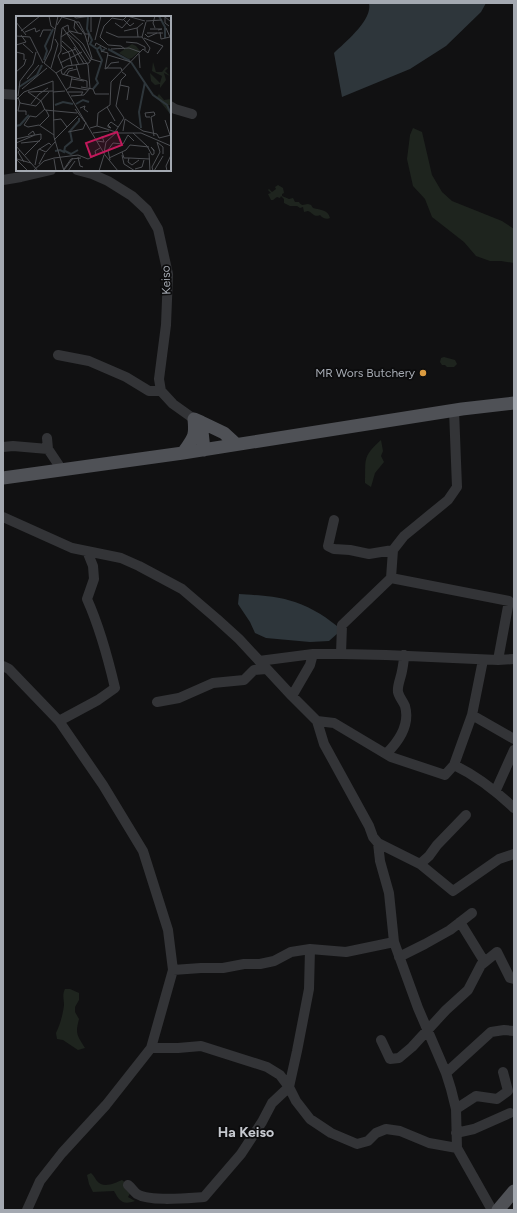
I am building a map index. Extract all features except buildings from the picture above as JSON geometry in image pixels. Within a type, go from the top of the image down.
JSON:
[{"type":"main road","points":[[3,478],[204,450],[454,410],[514,403]]},
{"type":"main road","points":[[198,420],[224,433],[236,444]]},
{"type":"main road","points":[[198,420],[204,450]]},
{"type":"main road","points":[[183,453],[193,440],[198,420]]},
{"type":"main road","points":[[498,1210],[514,1191]]},
{"type":"street","points":[[3,94],[16,95]]},
{"type":"street","points":[[171,107],[192,114]]},
{"type":"street","points":[[3,180],[47,171]]},
{"type":"street","name":"Keiso","points":[[81,171],[108,181],[132,196],[147,210],[158,229],[168,274],[166,325],[159,378],[161,391]]},
{"type":"street","points":[[58,355],[89,361],[126,377],[149,391],[161,391],[173,404],[198,420]]},
{"type":"street","points":[[341,654],[342,625],[391,578],[393,550],[404,536],[448,500],[458,487],[454,410]]},
{"type":"street","points":[[3,448],[48,444],[62,470]]},
{"type":"street","points":[[3,517],[72,548],[121,558],[182,589],[222,624],[317,721],[324,744],[369,826],[373,837],[378,843],[420,864],[453,891],[499,859],[514,854]]},
{"type":"street","points":[[334,520],[328,546],[334,549],[350,550],[369,554],[393,550]]},
{"type":"street","points":[[59,721],[98,700],[115,688],[106,650],[87,599],[94,579],[93,566],[87,551]]},
{"type":"street","points":[[391,578],[509,601],[498,660]]},
{"type":"street","points":[[292,696],[310,665],[313,654]]},
{"type":"street","points":[[157,702],[179,698],[213,683],[244,680],[254,670],[263,665],[313,654],[404,655],[482,660],[514,659]]},
{"type":"street","points":[[387,753],[393,747],[403,730],[406,714],[404,704],[398,693],[398,685],[402,672],[404,655]]},
{"type":"street","points":[[317,721],[334,723],[387,753],[391,757],[444,775],[454,764],[472,715],[482,660]]},
{"type":"street","points":[[3,666],[9,669],[59,721],[102,785],[143,851],[168,930],[173,970],[150,1048],[106,1105],[62,1153],[40,1181],[27,1210]]},
{"type":"street","points":[[472,715],[514,739]]},
{"type":"street","points":[[496,790],[514,750]]},
{"type":"street","points":[[454,764],[496,790],[514,808]]},
{"type":"street","points":[[420,864],[429,856],[437,845],[466,814]]},
{"type":"street","points":[[378,843],[380,861],[389,893],[394,942],[427,1029],[446,1073],[456,1108],[457,1148],[492,1210]]},
{"type":"street","points":[[399,956],[450,930],[472,913]]},
{"type":"street","points":[[460,922],[484,961]]},
{"type":"street","points":[[173,970],[223,968],[244,964],[260,964],[274,961],[291,952],[310,949],[346,952],[394,942]]},
{"type":"street","points":[[128,1185],[137,1194],[149,1197],[168,1199],[204,1198],[241,1154],[262,1122],[272,1103],[289,1088],[309,989],[310,949]]},
{"type":"street","points":[[381,1040],[390,1059],[399,1058],[412,1047],[427,1029],[468,990],[474,976],[484,961],[497,952],[510,978],[514,979]]},
{"type":"street","points":[[446,1073],[492,1032],[504,1030],[514,1031]]},
{"type":"street","points":[[150,1048],[201,1046],[268,1067],[280,1075],[296,1101],[310,1119],[331,1133],[357,1144],[368,1141],[376,1133],[386,1129],[400,1131],[429,1143],[457,1148]]},
{"type":"street","points":[[456,1108],[476,1096],[497,1098],[508,1091],[503,1072]]},
{"type":"street","points":[[456,1133],[474,1129],[510,1113]]},
{"type":"shaded area","points":[[369,3],[486,3],[481,12],[446,46],[410,69],[342,97],[334,53],[363,23],[369,10]]},
{"type":"shaded area","points":[[413,128],[422,132],[432,175],[442,192],[452,201],[502,221],[514,229],[514,263],[490,261],[476,256],[464,242],[432,217],[425,199],[413,186],[407,159],[410,135]]},
{"type":"shaded area","points":[[278,185],[283,188],[284,193],[282,196],[289,199],[293,198],[295,202],[299,202],[302,205],[311,205],[313,208],[328,213],[330,218],[326,219],[320,215],[315,215],[308,211],[304,212],[303,207],[300,208],[297,206],[290,206],[284,203],[284,199],[281,196],[280,198],[277,197],[271,200],[268,194],[271,193],[268,190],[269,189],[272,192]]},
{"type":"shaded area","points":[[444,357],[455,360],[457,364],[454,367],[442,365],[440,362],[441,358]]},
{"type":"shaded area","points":[[381,440],[383,451],[381,456],[384,462],[375,473],[371,487],[365,483],[365,463],[368,455]]},
{"type":"shaded area","points":[[239,594],[277,598],[302,604],[337,626],[338,633],[329,641],[310,642],[266,638],[255,633],[250,622],[238,604]]},
{"type":"shaded area","points":[[65,989],[70,989],[79,993],[79,1000],[75,1007],[75,1012],[79,1019],[77,1031],[85,1048],[78,1050],[63,1040],[57,1039],[56,1033],[63,1012],[63,995]]},
{"type":"shaded area","points":[[91,1173],[102,1185],[109,1185],[122,1180],[126,1183],[131,1192],[128,1197],[135,1201],[128,1203],[122,1202],[114,1191],[93,1192],[87,1175]]},
{"type":"place","name":"MR Wors Butchery","points":[[423,373]]},
{"type":"district","name":"Ha Keiso","points":[[246,1132]]}]
